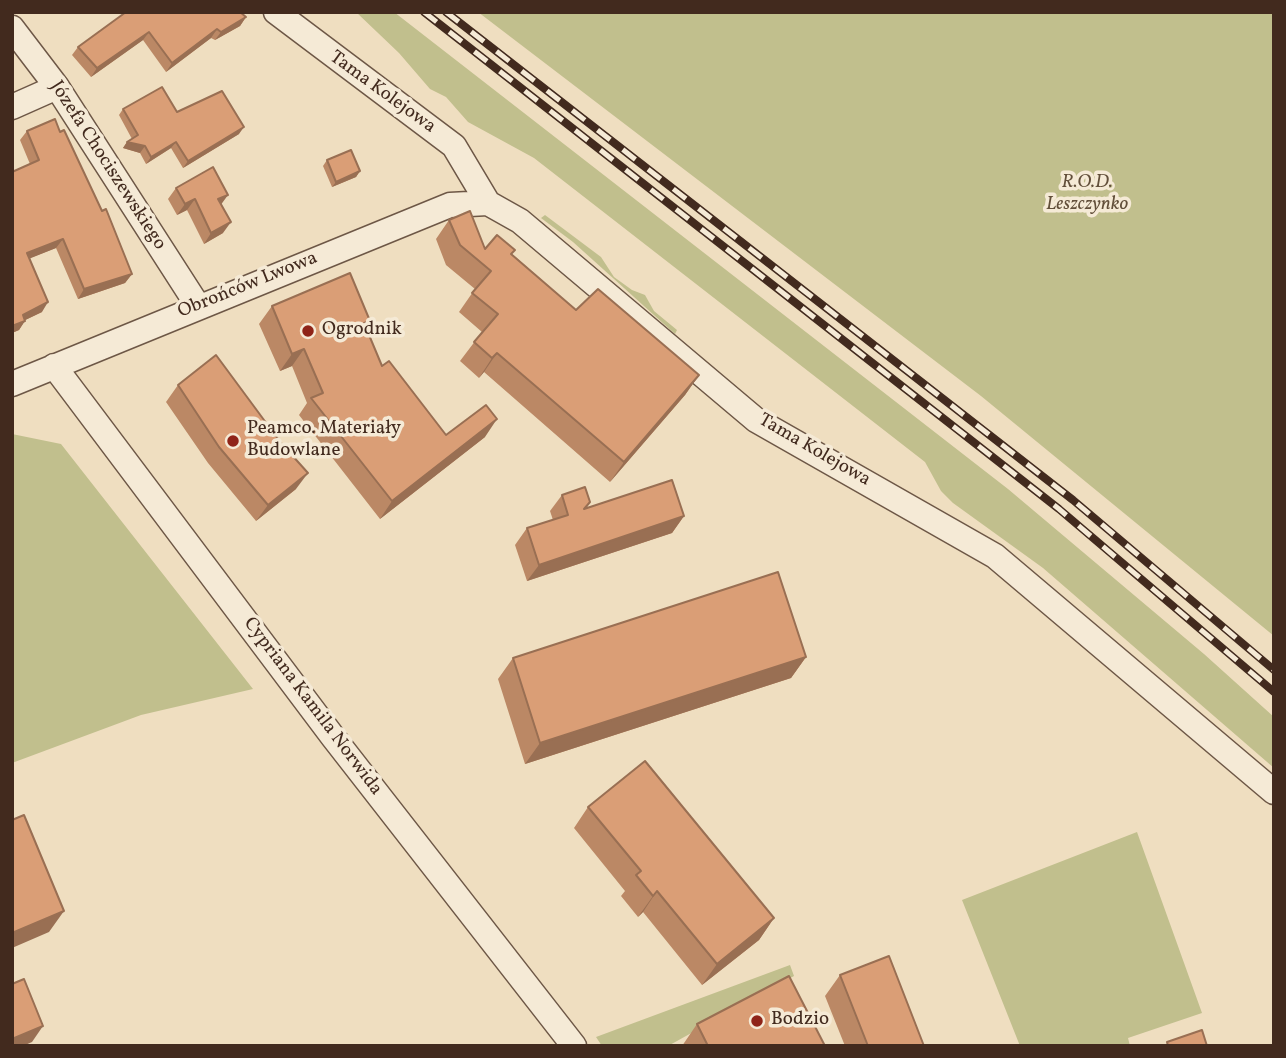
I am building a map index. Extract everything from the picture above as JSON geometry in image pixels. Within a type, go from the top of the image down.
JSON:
[{"type":"street","name":"Tama Kolejowa","points":[[276,12],[454,146],[488,203],[520,221],[756,420],[995,555],[1274,792]]},
{"type":"street","name":"Józefa Chociszewskiego","points":[[12,28],[58,87],[198,306]]},
{"type":"street","points":[[12,107],[58,87]]},
{"type":"street","name":"Obrońców Lwowa","points":[[12,384],[450,205],[488,203]]},
{"type":"street","name":"Cypriana Kamila Norwida","points":[[54,366],[333,737],[574,1046]]},
{"type":"green space","points":[[356,12],[394,12],[1008,489],[1204,654],[1274,717],[1274,768],[1043,568],[953,503],[941,491],[925,462],[534,158],[468,122],[446,97],[430,89],[399,53]]},
{"type":"green space","name":"R.O.D. Leszczynko","points":[[478,12],[1274,12],[1274,636],[981,396]]},
{"type":"green space","points":[[545,215],[601,257],[614,277],[632,290],[645,295],[654,311],[677,330],[675,334],[573,242],[541,218]]},
{"type":"green space","points":[[12,434],[61,444],[253,689],[141,715],[12,763]]},
{"type":"green space","points":[[1137,832],[1202,1013],[1128,1038],[1130,1046],[1020,1046],[962,900]]},
{"type":"green space","points":[[790,965],[794,976],[668,1046],[602,1046],[596,1037]]},
{"type":"building","points":[[126,12],[240,12],[246,17],[221,32],[217,29],[172,63],[149,32],[97,68],[78,47]]},
{"type":"building","points":[[162,87],[177,112],[222,91],[244,127],[188,161],[176,142],[151,157],[145,146],[127,142],[138,135],[123,109]]},
{"type":"building","points":[[55,119],[60,132],[64,130],[102,211],[106,209],[132,274],[84,289],[63,239],[27,253],[48,302],[23,315],[25,321],[12,326],[12,172],[39,160],[27,131]]},
{"type":"building","points":[[351,150],[360,171],[336,182],[327,160]]},
{"type":"building","points":[[213,167],[228,195],[218,199],[231,222],[211,233],[195,199],[185,204],[176,188]]},
{"type":"building","points":[[470,211],[485,249],[497,235],[515,250],[511,254],[576,310],[598,289],[699,375],[624,462],[497,353],[492,358],[474,342],[498,314],[472,293],[491,271],[460,245],[449,220]]},
{"type":"building","points":[[350,273],[370,321],[364,323],[382,366],[389,361],[446,435],[486,405],[497,419],[392,501],[311,398],[323,393],[304,349],[292,354],[272,306]]},
{"type":"building","points":[[216,355],[281,443],[308,473],[268,505],[219,447],[178,385]]},
{"type":"building","points":[[672,480],[684,516],[539,565],[527,528],[568,515],[562,495],[585,487],[590,502],[584,509]]},
{"type":"building","points":[[778,572],[806,657],[540,743],[513,658]]},
{"type":"building","points":[[645,761],[774,918],[717,964],[657,891],[653,896],[636,875],[641,871],[588,807]]},
{"type":"building","points":[[24,815],[64,911],[12,933],[12,820]]},
{"type":"building","points":[[889,956],[924,1046],[868,1046],[840,975]]},
{"type":"building","points":[[789,976],[825,1046],[708,1046],[697,1024]]},
{"type":"building","points":[[24,979],[43,1026],[12,1039],[12,984]]},
{"type":"building","points":[[1202,1030],[1207,1046],[1168,1046],[1167,1042]]},
{"type":"railway","points":[[424,12],[1059,509],[1274,692]]},
{"type":"railway","points":[[446,12],[1073,500],[1274,670]]},
{"type":"place","name":"Ogrodnik","points":[[308,331]]},
{"type":"place","name":"Peamco. Materiały Budowlane","points":[[233,441]]},
{"type":"place","name":"Bodzio","points":[[757,1021]]}]
